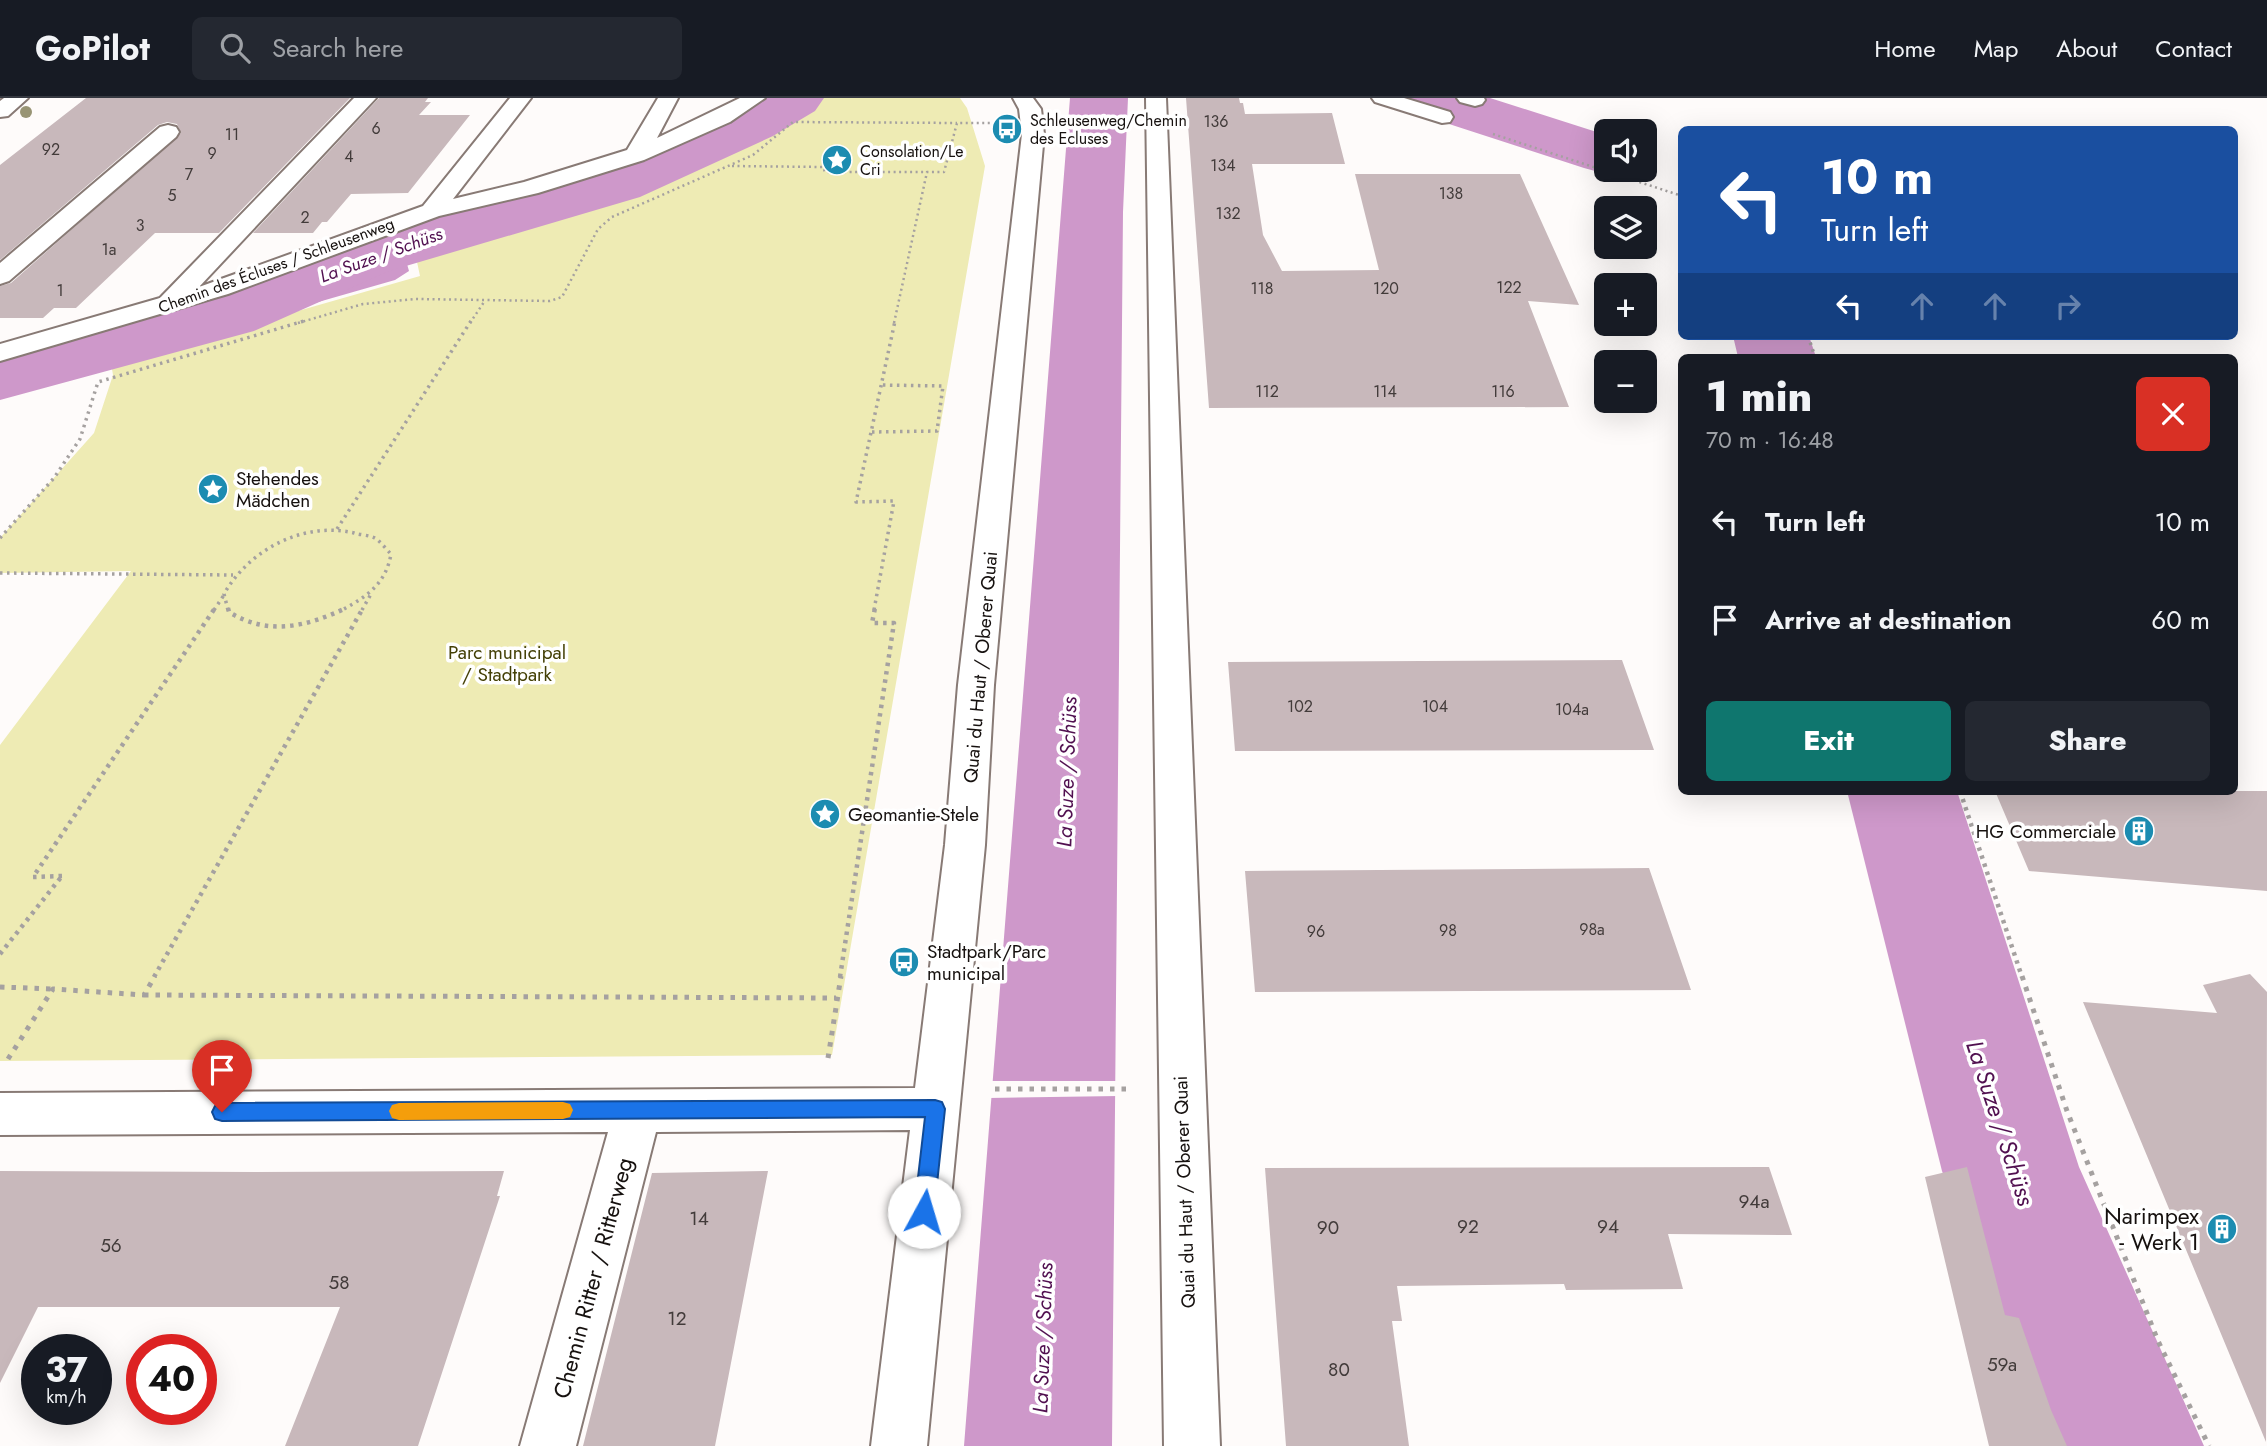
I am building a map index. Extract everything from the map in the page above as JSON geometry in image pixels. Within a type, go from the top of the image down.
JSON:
[{"type":"street","points":[[0,111],[19,98]]},
{"type":"street","points":[[166,306],[366,98]]},
{"type":"street","points":[[431,211],[521,98]]},
{"type":"street","points":[[636,155],[668,98]]},
{"type":"street","name":"Chemin des Écluses / Schleusenweg","points":[[0,353],[166,306],[431,211],[530,188],[636,155],[711,122],[755,98]]},
{"type":"street","name":"Quai du Haut / Oberer Quai","points":[[1156,98],[1192,1446]]},
{"type":"street","points":[[1382,98],[1442,117]]},
{"type":"street","name":"Quai du Haut / Oberer Quai","points":[[899,1446],[965,845],[976,685],[1033,134],[1030,109],[1010,111]]},
{"type":"street","points":[[0,276],[168,132]]},
{"type":"street","points":[[0,1114],[935,1109]]},
{"type":"street","name":"Chemin Ritter / Ritterweg","points":[[548,1446],[638,1110]]},
{"type":"path","points":[[0,538],[54,478],[80,439],[98,382],[363,304],[416,299],[550,301],[562,297],[598,229],[612,217],[753,155],[793,122],[957,123],[1010,111]]},
{"type":"path","points":[[1442,117],[1678,195]]},
{"type":"path","points":[[731,166],[823,167],[825,172],[944,172],[957,123]]},
{"type":"path","points":[[828,1059],[894,623],[872,623],[894,501],[856,502],[927,172]]},
{"type":"path","points":[[337,529],[484,302]]},
{"type":"path","points":[[872,432],[937,431],[943,386],[881,385]]},
{"type":"path","points":[[0,954],[62,876],[33,877],[224,594],[233,575],[252,557],[278,543],[308,533],[337,529],[364,532],[384,541],[392,556],[388,575],[372,594],[145,995]]},
{"type":"path","points":[[0,573],[233,575]]},
{"type":"path","points":[[224,594],[229,612],[247,623],[276,627],[310,623],[333,615],[372,594]]},
{"type":"path","points":[[1961,795],[2067,1111],[2158,1341],[2209,1446]]},
{"type":"path","points":[[0,987],[145,995],[836,998]]},
{"type":"path","points":[[7,1061],[53,989]]},
{"type":"path","points":[[981,1089],[1139,1088]]},
{"type":"green space","name":"Parc municipal / Stadtpark","points":[[812,98],[960,98],[967,108],[985,166],[832,1055],[0,1061],[0,745],[131,571],[0,573],[0,538],[94,433],[113,375],[110,357],[257,319],[263,321],[420,276],[413,243],[624,187]]},
{"type":"water","points":[[1070,98],[1128,98],[1123,212],[1112,1446],[964,1446]]},
{"type":"water","points":[[406,242],[403,250],[409,271],[395,280],[266,317],[257,316],[238,321],[228,315],[364,256]]},
{"type":"pier","points":[[989,1081],[1119,1081],[1119,1096],[988,1098]]},
{"type":"building","points":[[86,98],[350,98],[219,233],[155,233],[76,308],[54,308],[43,318],[0,318],[0,286],[11,283],[181,133],[177,124],[167,122],[158,125],[0,260],[0,165]]},
{"type":"building","points":[[379,98],[428,98],[425,102],[431,102],[419,115],[470,115],[408,193],[351,194],[327,222],[322,222],[313,233],[253,233]]},
{"type":"building","points":[[1186,98],[1239,98],[1245,114],[1332,113],[1345,164],[1252,164],[1263,235],[1282,271],[1379,270],[1355,174],[1520,174],[1579,305],[1528,301],[1569,407],[1209,408]]},
{"type":"building","points":[[1622,660],[1654,750],[1235,751],[1228,662]]},
{"type":"building","name":"HG Commerciale","points":[[2238,791],[2267,791],[2267,891],[2029,871],[1997,795],[2238,795]]},
{"type":"building","points":[[1649,868],[1691,990],[1255,992],[1245,871]]},
{"type":"building","name":"Narimpex - Werk 1","points":[[2250,974],[2267,992],[2266,1442],[2083,1002],[2217,1013],[2203,985]]},
{"type":"building","points":[[1769,1167],[1792,1235],[1668,1234],[1683,1289],[1566,1290],[1564,1284],[1397,1286],[1402,1321],[1392,1321],[1409,1446],[1286,1446],[1265,1168]]},
{"type":"building","points":[[1967,1167],[2005,1315],[2019,1318],[2051,1410],[2067,1446],[1989,1446],[1925,1177]]},
{"type":"building","points":[[0,1171],[504,1171],[497,1196],[500,1196],[418,1446],[285,1446],[340,1307],[38,1307],[24,1334],[21,1334],[21,1341],[0,1383]]},
{"type":"building","points":[[768,1171],[715,1446],[583,1446],[652,1173]]},
{"type":"waterway","name":"La Suze / Schüss","points":[[0,376],[228,315],[364,256],[617,183],[751,123],[794,98]]},
{"type":"waterway","name":"La Suze / Schüss","points":[[1430,98],[1594,151]]},
{"type":"waterway","name":"La Suze / Schüss","points":[[1772,340],[1776,354]]},
{"type":"waterway","name":"La Suze / Schüss","points":[[1903,795],[2011,1171],[2125,1446]]},
{"type":"slow traffic","points":[[399,1111],[563,1110]]},
{"type":"place","name":"Schleusenweg/Chemin des Ecluses","points":[[1007,129]]},
{"type":"place","name":"Consolation/Le Cri","points":[[837,160]]},
{"type":"place","name":"Stehendes Mädchen","points":[[213,489]]},
{"type":"place","name":"Geomantie-Stele","points":[[825,814]]},
{"type":"place","name":"HG Commerciale","points":[[2139,831]]},
{"type":"place","name":"Stadtpark/Parc municipal","points":[[904,962]]},
{"type":"place","name":"Narimpex - Werk 1","points":[[2222,1229]]},
{"type":"route","points":[[222,1112],[935,1109],[924,1212]]}]
